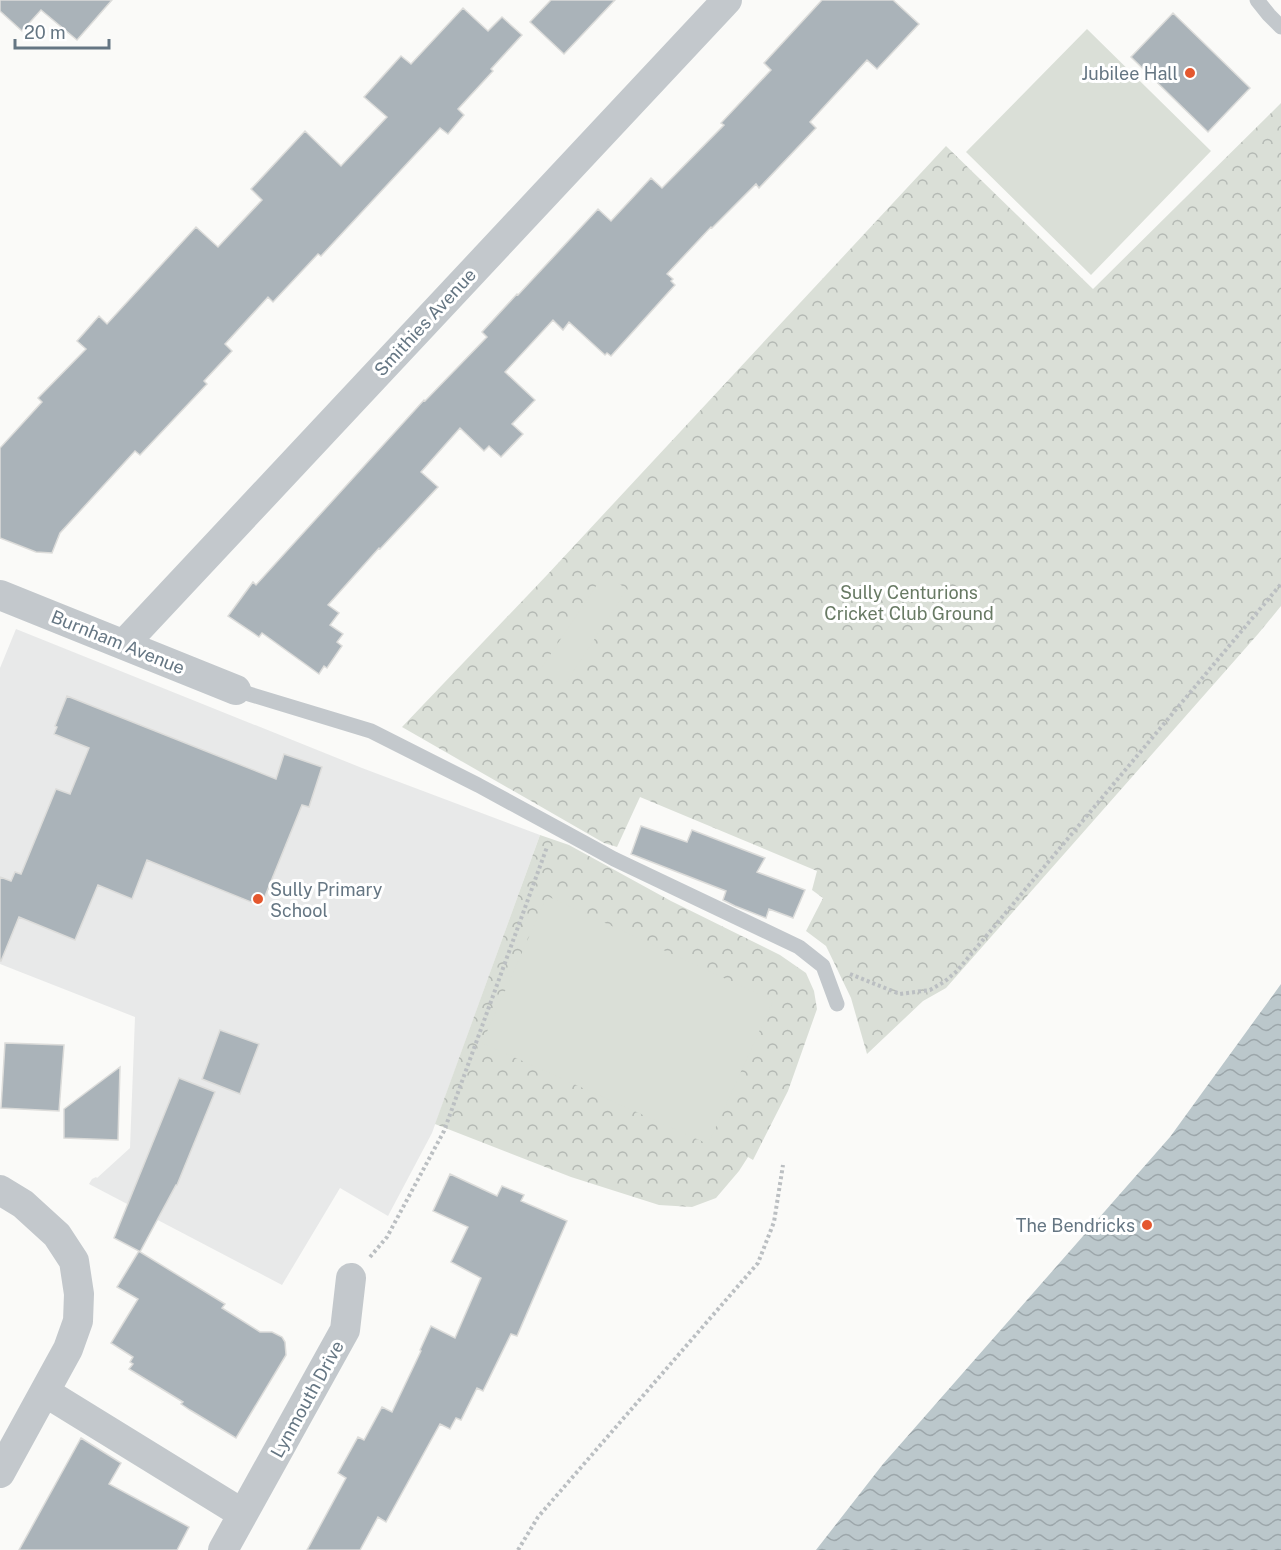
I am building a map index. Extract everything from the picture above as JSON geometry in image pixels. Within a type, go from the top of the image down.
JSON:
[{"type":"street","name":"Smithies Avenue","points":[[124,644],[727,0]]},
{"type":"street","name":"Burnham Avenue","points":[[0,595],[236,690]]},
{"type":"street","points":[[0,1190],[23,1204],[57,1235],[74,1261],[79,1294],[78,1321],[68,1349],[0,1473]]},
{"type":"street","name":"Lynmouth Drive","points":[[223,1550],[345,1330],[351,1278]]},
{"type":"street","points":[[45,1392],[243,1514]]},
{"type":"lane","points":[[1257,0],[1281,27]]},
{"type":"lane","points":[[236,690],[371,731],[478,785],[614,859],[799,947],[824,966],[837,1004]]},
{"type":"path","points":[[824,966],[854,975],[900,994],[930,990],[944,982],[964,962],[1281,584]]},
{"type":"path","points":[[351,1278],[387,1238],[444,1131],[554,826]]},
{"type":"path","points":[[518,1550],[538,1517],[758,1263],[774,1222],[783,1166]]},
{"type":"shaded area","name":"Sully Primary School","points":[[16,629],[362,768],[540,835],[432,1133],[388,1216],[340,1188],[282,1285],[89,1184],[130,1148],[135,1017],[0,964],[0,668]]},
{"type":"green space","points":[[1087,29],[1211,151],[1091,275],[966,152]]},
{"type":"green space","name":"Sully Centurions Cricket Club Ground","points":[[1281,103],[1281,606],[946,988],[923,1001],[867,1054],[851,998],[826,946],[806,931],[823,898],[812,890],[817,871],[640,797],[617,847],[604,843],[402,727],[547,575],[946,146],[1093,289]]},
{"type":"green space","points":[[604,574],[627,589],[566,683],[542,667]]},
{"type":"green space","points":[[540,835],[569,845],[671,901],[780,955],[806,973],[814,991],[817,1009],[788,1091],[753,1160],[748,1157],[716,1198],[692,1207],[659,1205],[571,1177],[435,1124]]},
{"type":"green space","points":[[547,896],[773,1001],[708,1144],[482,1043]]},
{"type":"water","name":"The Bendricks","points":[[1281,984],[1281,1550],[816,1550],[883,1464],[1170,1137]]},
{"type":"building","points":[[0,0],[112,0],[77,40],[41,10],[22,31],[0,11]]},
{"type":"building","points":[[551,0],[615,0],[564,54],[530,22]]},
{"type":"building","points":[[822,0],[893,0],[919,24],[877,69],[867,60],[810,122],[816,128],[759,188],[756,184],[667,274],[673,279],[671,281],[675,285],[611,356],[607,353],[605,355],[569,322],[563,330],[553,320],[505,372],[535,400],[512,424],[523,434],[501,457],[489,446],[484,451],[460,428],[421,472],[438,487],[328,605],[339,613],[330,625],[343,634],[337,642],[342,646],[327,668],[324,666],[319,674],[262,633],[259,637],[228,616],[253,582],[256,585],[424,400],[487,337],[482,332],[598,209],[611,221],[651,178],[662,188],[724,125],[721,123],[771,70],[764,63]]},
{"type":"building","points":[[463,8],[488,31],[502,17],[522,35],[458,109],[464,115],[448,134],[440,128],[321,256],[318,254],[273,302],[268,297],[225,344],[232,351],[204,381],[207,384],[140,455],[135,451],[60,533],[52,553],[36,552],[0,538],[0,448],[42,402],[38,398],[86,349],[77,341],[99,316],[107,324],[196,227],[218,247],[262,200],[251,189],[305,131],[341,166],[387,117],[364,97],[401,56],[411,64]]},
{"type":"building","name":"Jubilee Hall","points":[[1173,13],[1250,88],[1208,132],[1131,57]]},
{"type":"building","points":[[67,696],[276,779],[284,754],[322,767],[309,807],[302,805],[261,906],[147,860],[132,899],[98,885],[75,940],[19,917],[0,961],[0,877],[11,881],[15,872],[21,874],[56,789],[70,794],[89,748],[54,734]]},
{"type":"building","points":[[641,826],[687,842],[692,830],[765,858],[757,872],[805,890],[793,918],[769,909],[766,918],[735,906],[723,900],[726,891],[631,854]]},
{"type":"building","points":[[220,1030],[259,1044],[240,1094],[202,1079]]},
{"type":"building","points":[[5,1043],[64,1045],[59,1111],[1,1108]]},
{"type":"building","points":[[120,1067],[118,1140],[64,1138],[64,1109]]},
{"type":"building","points":[[179,1078],[215,1092],[177,1185],[140,1252],[225,1304],[222,1308],[260,1332],[272,1332],[282,1337],[285,1342],[286,1355],[236,1438],[129,1369],[133,1364],[130,1362],[133,1357],[111,1343],[138,1299],[117,1287],[139,1251],[114,1238]]},
{"type":"building","points":[[450,1174],[497,1196],[502,1186],[524,1195],[521,1201],[567,1221],[517,1336],[511,1334],[483,1391],[477,1388],[461,1420],[456,1418],[450,1429],[440,1424],[386,1522],[378,1517],[360,1550],[307,1550],[346,1478],[338,1473],[358,1437],[364,1440],[382,1407],[392,1412],[431,1326],[455,1338],[481,1278],[451,1262],[468,1227],[433,1211]]},
{"type":"building","points":[[81,1438],[121,1463],[109,1484],[189,1527],[177,1550],[19,1550]]},
{"type":"place","name":"Jubilee Hall","points":[[1190,73]]},
{"type":"place","name":"Sully Primary School","points":[[258,899]]},
{"type":"place","name":"The Bendricks","points":[[1147,1225]]}]
